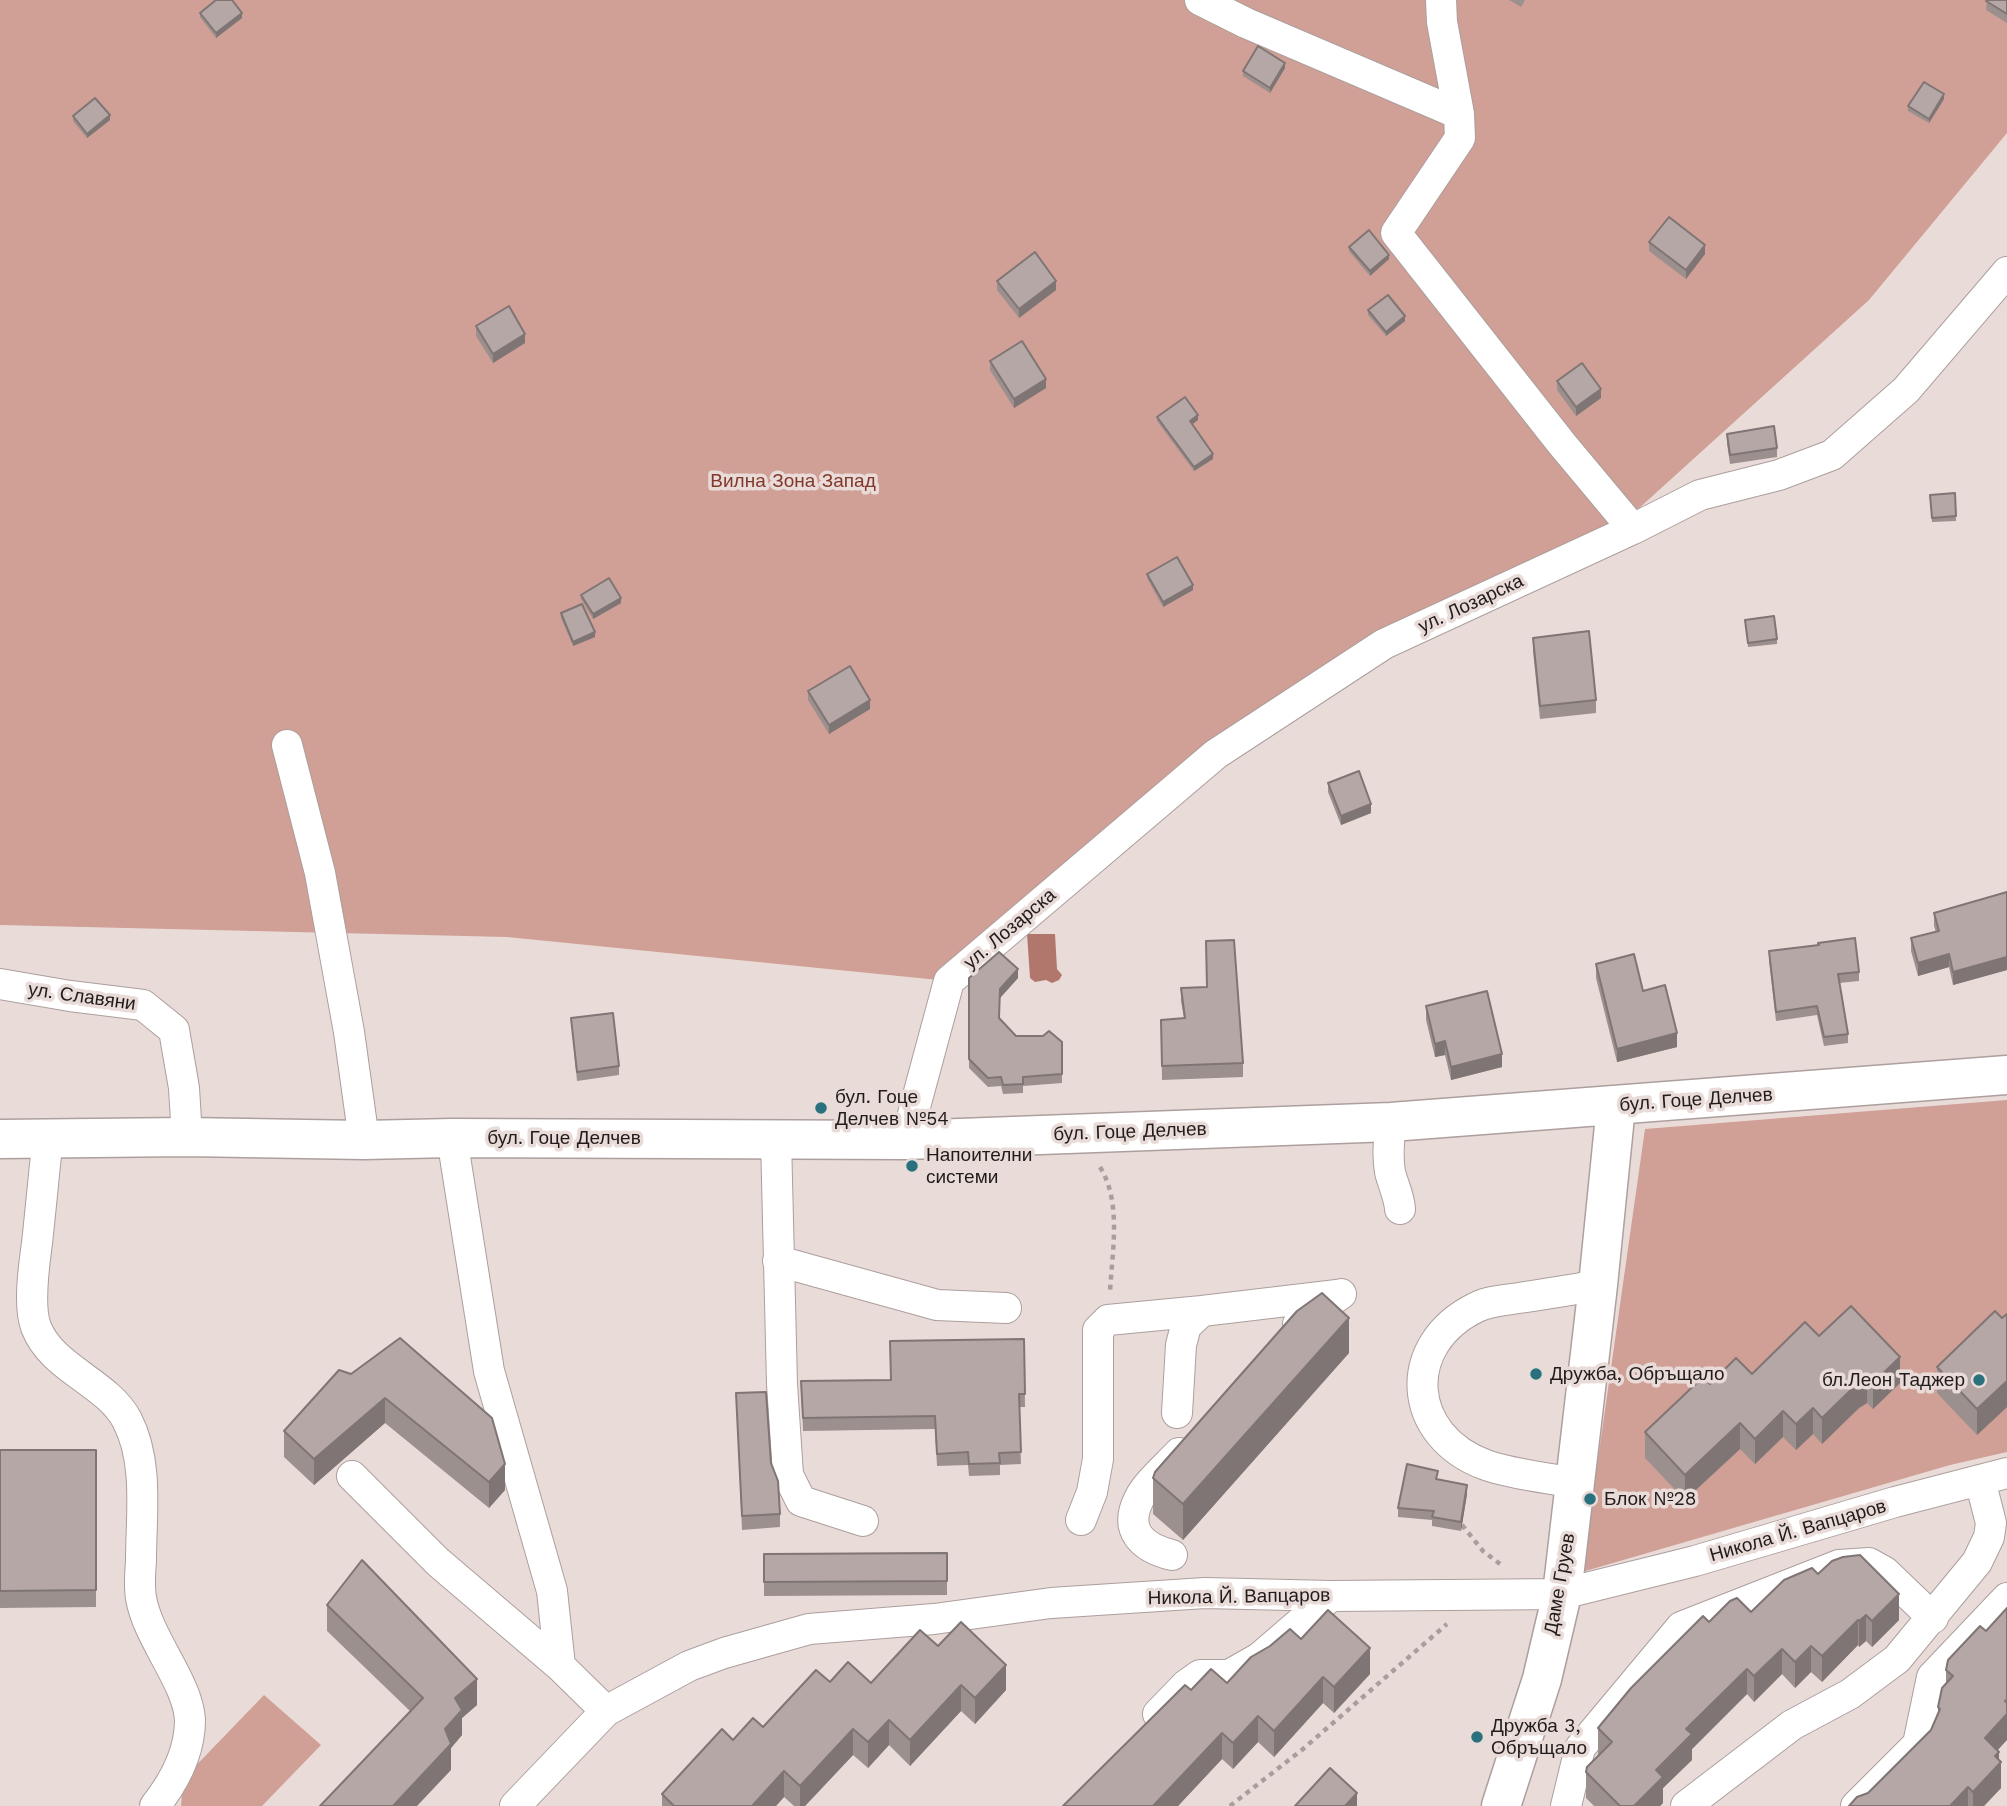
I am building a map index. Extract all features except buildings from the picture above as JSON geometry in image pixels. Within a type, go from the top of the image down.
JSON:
[{"type":"main road","name":"бул. Гоце Делчев","points":[[0,1139],[187,1137],[364,1140],[906,1140],[1391,1122],[2007,1075]]},
{"type":"main road","name":"Даме Груев","points":[[1501,1806],[1542,1679],[1562,1594],[1598,1285],[1615,1106]]},
{"type":"street","points":[[1200,0],[1247,23],[1459,114]]},
{"type":"street","points":[[1441,0],[1442,22],[1459,114],[1460,138],[1396,233],[1562,444],[1633,529]]},
{"type":"street","name":"ул. Лозарска","points":[[906,1140],[949,981],[1216,754],[1384,644],[1633,529],[1700,495],[1779,475],[1832,455],[1906,390],[2007,272]]},
{"type":"street","points":[[287,745],[320,873],[349,1032],[364,1140]]},
{"type":"street","name":"ул. Славяни","points":[[0,984],[143,1004],[174,1030],[184,1088],[187,1137]]},
{"type":"street","points":[[1391,1122],[1388,1156],[1400,1209]]},
{"type":"street","points":[[48,1137],[32,1287],[36,1326],[56,1356],[110,1398],[136,1437],[141,1471],[140,1596],[150,1628],[181,1689],[190,1717],[188,1746],[170,1787],[155,1806]]},
{"type":"street","points":[[452,1138],[489,1371],[552,1591],[560,1666]]},
{"type":"street","points":[[776,1139],[782,1384],[788,1475],[802,1500],[863,1521]]},
{"type":"street","points":[[778,1261],[937,1306],[1006,1308]]},
{"type":"street","points":[[1575,1483],[1486,1465],[1461,1451],[1443,1437],[1432,1422],[1423,1399],[1422,1375],[1438,1336],[1456,1318],[1480,1305],[1598,1285]]},
{"type":"street","points":[[1081,1520],[1092,1492],[1098,1459],[1098,1330],[1108,1320],[1341,1294],[1276,1343]]},
{"type":"street","points":[[1172,1555],[1152,1550],[1142,1541],[1135,1532],[1134,1517],[1139,1499],[1187,1423],[1181,1345],[1186,1326],[1202,1311]]},
{"type":"street","points":[[352,1476],[438,1562],[560,1666],[606,1711]]},
{"type":"street","points":[[1686,1806],[1792,1725],[1850,1694],[1897,1659],[1977,1562],[1989,1537],[1993,1477]]},
{"type":"street","name":"Никола Й. Вапцаров","points":[[515,1806],[606,1711],[690,1666],[724,1653],[809,1629],[934,1619],[1051,1603],[1205,1593],[1331,1596],[1562,1594],[1695,1561],[1895,1502],[1993,1477]]},
{"type":"street","points":[[1566,1806],[1580,1748],[1681,1627],[1839,1565],[1869,1563],[1885,1572],[1933,1618]]},
{"type":"street","points":[[1140,1731],[1186,1685],[1200,1675],[1229,1675],[1259,1658],[1331,1596]]},
{"type":"street","points":[[1856,1806],[1918,1744],[1932,1677],[2007,1598]]},
{"type":"path","points":[[1078,1134],[1102,1171],[1111,1195],[1108,1320]]},
{"type":"path","points":[[1230,1806],[1303,1749],[1482,1594]]},
{"type":"green space","name":"Вилна Зона Запад","points":[[0,0],[2007,0],[2007,133],[1869,300],[1616,529],[1216,754],[949,981],[507,937],[0,925]]},
{"type":"green space","points":[[2007,1100],[2007,1452],[1950,1465],[1582,1572],[1645,1129]]},
{"type":"green space","points":[[264,1695],[321,1745],[262,1806],[181,1806],[183,1779]]},
{"type":"shaded area","points":[[1027,934],[1055,934],[1057,969],[1062,975],[1059,980],[1052,983],[1046,980],[1035,982],[1030,978]]},
{"type":"place","name":"бул. Гоце Делчев №54","points":[[821,1108]]},
{"type":"place","name":"Напоителни системи","points":[[912,1166]]},
{"type":"place","name":"Дружба, Обръщало","points":[[1536,1374]]},
{"type":"place","name":"бл.Леон Таджер","points":[[1979,1380]]},
{"type":"place","name":"Блок №28","points":[[1590,1499]]},
{"type":"place","name":"Дружба 3, Обръщало","points":[[1477,1737]]}]
